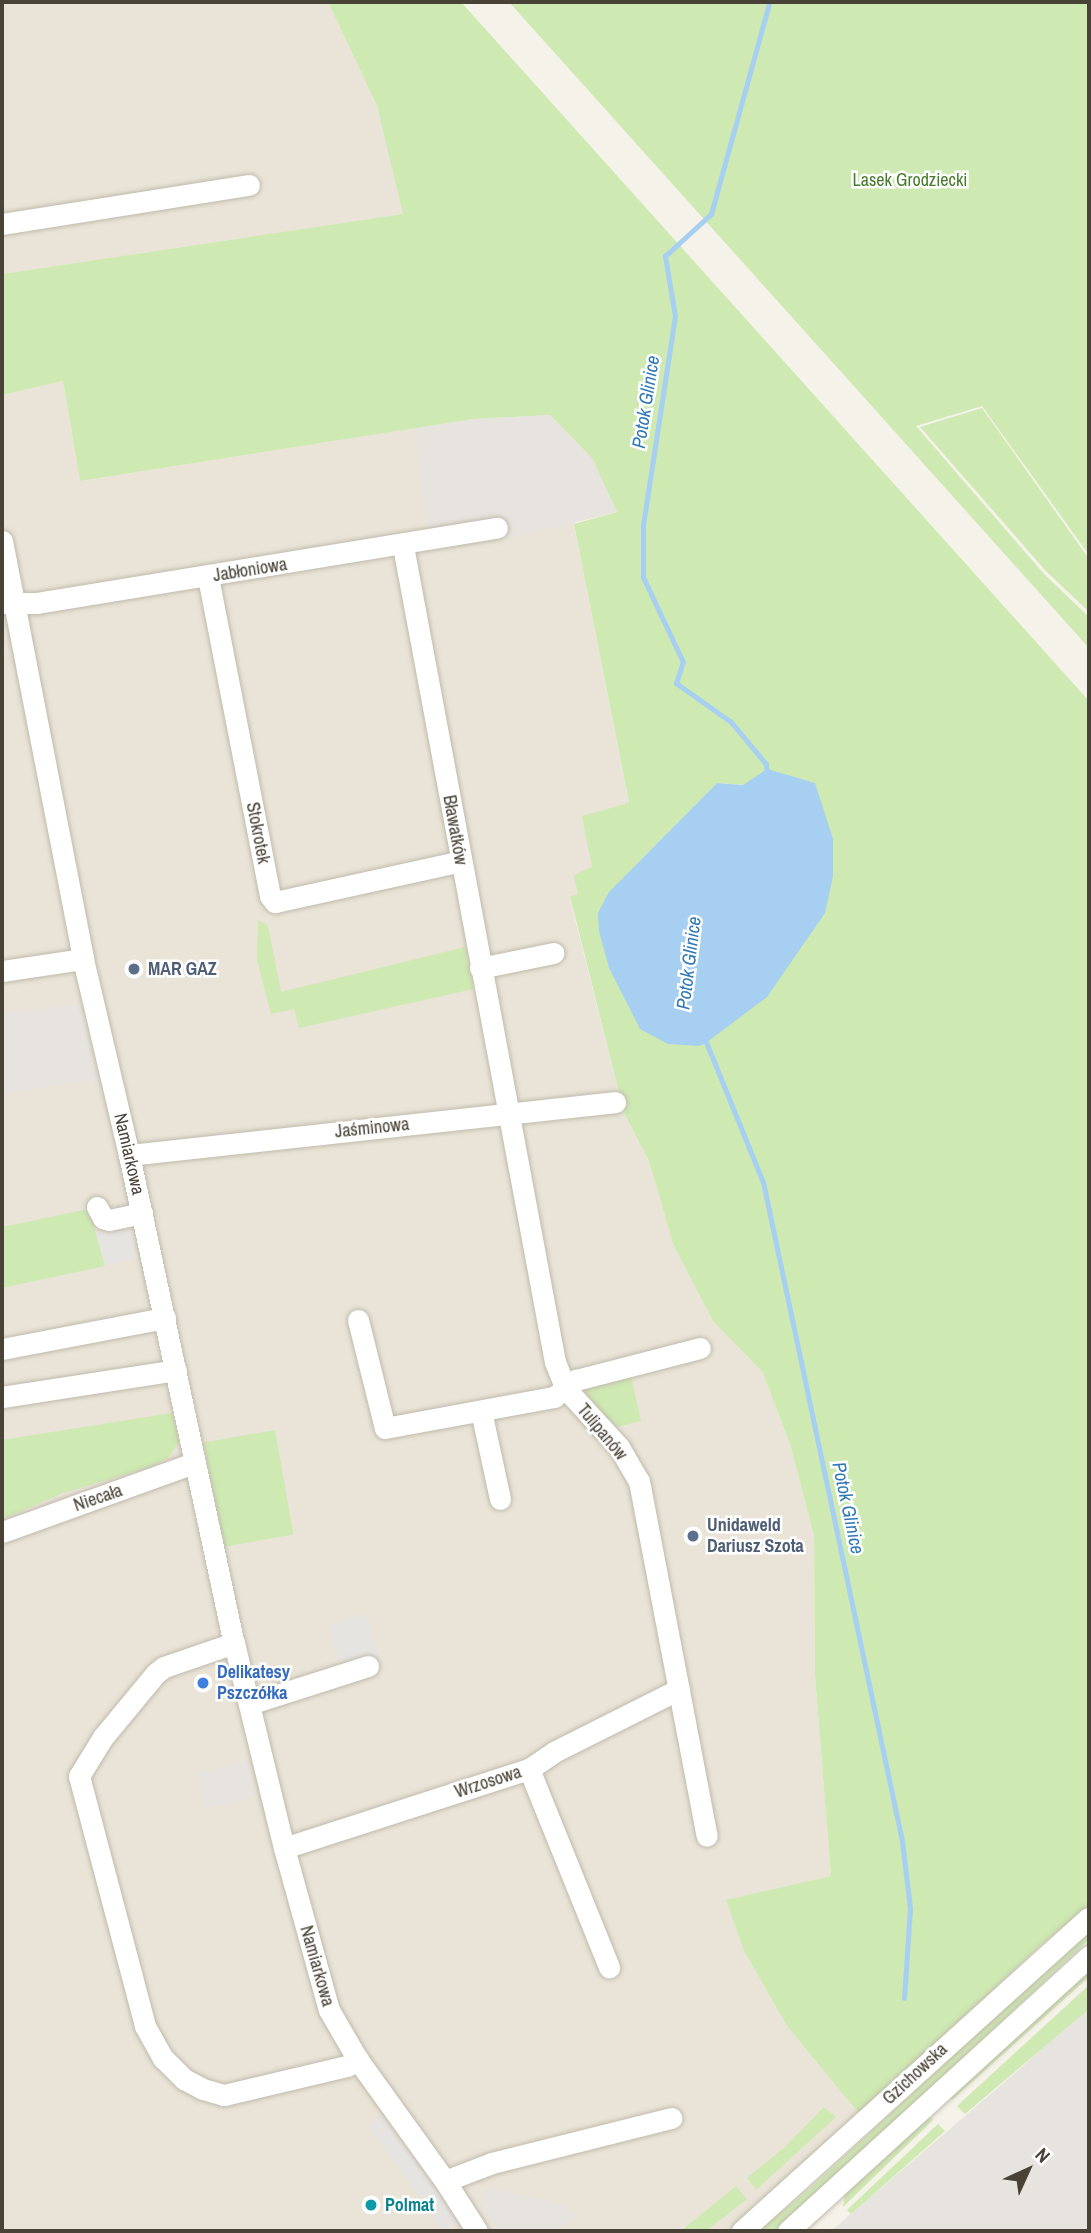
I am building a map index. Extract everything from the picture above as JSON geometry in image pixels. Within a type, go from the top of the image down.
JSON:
[{"type":"street","points":[[2,223],[249,185]]},
{"type":"street","name":"Jabłoniowa","points":[[8,603],[37,603],[208,577],[497,528]]},
{"type":"street","name":"Namiarkowa","points":[[2,541],[8,603],[83,959],[142,1213],[234,1643],[284,1848],[329,2010],[358,2060],[445,2181],[477,2231]]},
{"type":"street","name":"Bławatków","points":[[403,546],[507,1113]]},
{"type":"street","name":"Stokrotek","points":[[208,577],[270,896],[275,902],[461,861]]},
{"type":"street","points":[[481,968],[552,953]]},
{"type":"street","points":[[2,971],[83,959]]},
{"type":"street","name":"Jaśminowa","points":[[129,1155],[615,1102]]},
{"type":"street","name":"Tulipanów","points":[[507,1113],[555,1362],[566,1389],[619,1447],[639,1481],[707,1836]]},
{"type":"street","points":[[97,1207],[103,1217],[109,1220],[142,1213]]},
{"type":"street","points":[[2,1349],[165,1318]]},
{"type":"street","points":[[358,1320],[385,1429],[554,1397],[576,1380],[700,1348]]},
{"type":"street","points":[[2,1397],[176,1370]]},
{"type":"street","points":[[481,1411],[499,1499]]},
{"type":"street","name":"Niecała","points":[[2,1532],[194,1463]]},
{"type":"street","points":[[234,1643],[164,1667],[156,1673],[103,1737],[79,1776],[145,2026],[163,2058],[184,2079],[203,2089],[225,2095],[310,2075],[358,2060]]},
{"type":"street","points":[[249,1704],[368,1666]]},
{"type":"street","name":"Wrzosowa","points":[[284,1848],[529,1769],[554,1752],[679,1689]]},
{"type":"street","points":[[529,1769],[609,1967]]},
{"type":"street","name":"Gzichowska","points":[[742,2231],[1089,1918]]},
{"type":"street","name":"Gzichowska","points":[[788,2231],[1089,1956]]},
{"type":"street","points":[[445,2181],[492,2163],[671,2118]]},
{"type":"shaded area","points":[[2,2],[328,2],[377,106],[404,214],[2,274]]},
{"type":"shaded area","points":[[63,381],[80,481],[415,428],[592,458],[574,525],[629,804],[579,894],[570,896],[624,1113],[649,1161],[673,1244],[762,1371],[790,1444],[814,1536],[815,1676],[831,1876],[727,1900],[744,1951],[787,2026],[860,2115],[728,2231],[2,2231],[2,395]]},
{"type":"shaded area","points":[[550,415],[592,458],[617,512],[504,540],[501,522],[427,531],[414,428],[473,419]]},
{"type":"shaded area","points":[[79,1004],[99,1079],[2,1094],[2,1014]]},
{"type":"shaded area","points":[[122,1227],[131,1231],[137,1258],[105,1266],[96,1233]]},
{"type":"shaded area","points":[[366,1614],[380,1659],[342,1670],[329,1625]]},
{"type":"shaded area","points":[[249,1761],[257,1797],[206,1809],[197,1773]]},
{"type":"shaded area","points":[[1089,2006],[1089,2231],[831,2231],[1022,2067]]},
{"type":"shaded area","points":[[382,2116],[458,2221],[445,2231],[368,2126]]},
{"type":"shaded area","points":[[486,2188],[552,2201],[580,2214],[555,2231],[498,2231],[480,2203]]},
{"type":"green space","points":[[328,2],[461,2],[1089,701],[1089,1906],[1042,1944],[860,2115],[787,2026],[744,1951],[726,1900],[831,1876],[815,1676],[814,1536],[790,1444],[762,1371],[713,1321],[673,1244],[649,1161],[624,1113],[570,896],[578,894],[574,875],[592,867],[582,816],[629,803],[574,524],[617,512],[592,458],[550,415],[473,419],[80,481],[63,381],[2,395],[2,274],[403,214],[377,106]],"holes":[[[717,783],[748,785],[631,1011],[627,1004],[615,886]]]},
{"type":"green space","name":"Lasek Grodziecki","points":[[509,2],[1089,2],[1089,555],[982,406],[916,426],[1044,574],[1089,617],[1089,648]]},
{"type":"green space","points":[[982,408],[1089,559],[1089,612],[1045,570],[920,427]]},
{"type":"green space","points":[[258,920],[268,926],[281,992],[465,947],[473,989],[299,1028],[294,1009],[271,1014],[257,960]]},
{"type":"green space","points":[[89,1209],[105,1266],[2,1288],[2,1227]]},
{"type":"green space","points":[[630,1372],[641,1421],[617,1427],[596,1407],[581,1385]]},
{"type":"green space","points":[[172,1413],[180,1441],[168,1458],[153,1466],[63,1493],[2,1519],[2,1440]]},
{"type":"green space","points":[[275,1430],[293,1534],[223,1547],[204,1443]]},
{"type":"green space","points":[[1089,1930],[1089,1940],[793,2216],[774,2231],[759,2231],[809,2189]]},
{"type":"green space","points":[[1089,1965],[1089,1977],[952,2100],[950,2095]]},
{"type":"green space","points":[[1089,1985],[1089,2009],[965,2114],[957,2106]]},
{"type":"green space","points":[[824,2107],[836,2117],[756,2190],[747,2178],[786,2146]]},
{"type":"green space","points":[[924,2117],[934,2119],[843,2207],[845,2193]]},
{"type":"green space","points":[[938,2124],[945,2131],[851,2214],[847,2210]]},
{"type":"green space","points":[[736,2186],[747,2199],[706,2231],[681,2231]]},
{"type":"water","points":[[767,769],[815,783],[833,839],[833,876],[825,913],[767,997],[706,1043],[699,1046],[668,1044],[640,1029],[609,968],[599,931],[598,913],[609,892],[717,783],[743,785]]},
{"type":"waterway","name":"Potok Glinice","points":[[767,776],[766,764],[731,722],[676,683],[683,662],[643,577],[643,525],[675,316],[665,256],[711,214],[769,3]]},
{"type":"waterway","name":"Potok Glinice","points":[[704,1037],[763,1182],[902,1841],[910,1908],[904,1998]]},
{"type":"place","name":"MAR GAZ","points":[[134,969]]},
{"type":"place","name":"Unidaweld Dariusz Szota","points":[[693,1536]]},
{"type":"place","name":"Delikatesy Pszczółka","points":[[203,1683]]},
{"type":"place","name":"Polmat","points":[[371,2205]]}]
